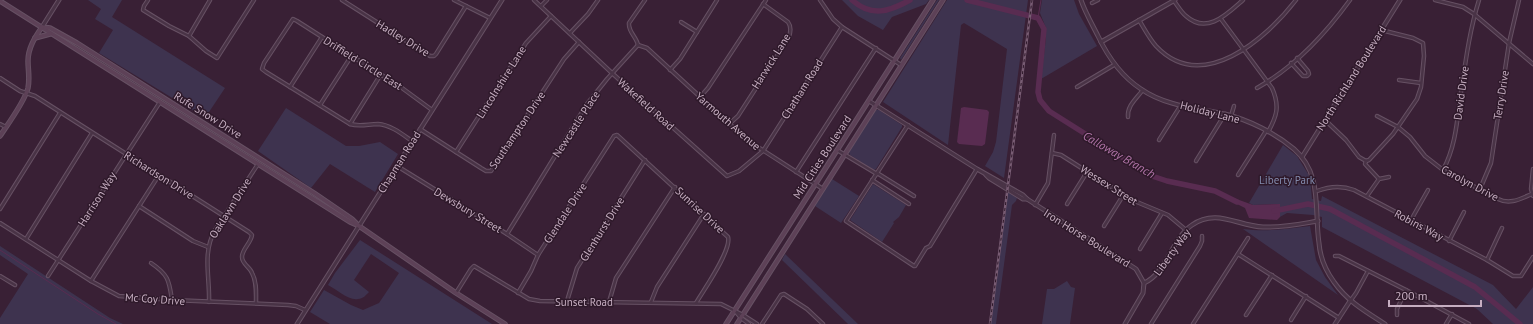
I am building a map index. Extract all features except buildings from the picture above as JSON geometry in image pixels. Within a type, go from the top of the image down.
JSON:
[{"type":"main road","name":"Mid Cities Boulevard","points":[[726,324],[934,0]]},
{"type":"main road","name":"Mid Cities Boulevard","points":[[737,324],[943,0]]},
{"type":"main road","name":"Rufe Snow Drive","points":[[0,1],[350,222],[359,226],[505,324]]},
{"type":"main road","name":"Rufe Snow Drive","points":[[42,27],[50,28],[77,42],[314,193],[352,219],[359,226]]},
{"type":"main road","points":[[0,136],[26,93],[30,77],[29,55],[34,39],[42,27]]},
{"type":"main road","points":[[34,39],[42,35],[51,34]]},
{"type":"main road","points":[[784,234],[791,238]]},
{"type":"street","points":[[42,27],[59,0]]},
{"type":"street","points":[[148,0],[143,10],[160,21],[189,36],[206,51],[217,58],[254,0]]},
{"type":"street","points":[[189,36],[210,0]]},
{"type":"street","name":"Hadley Drive","points":[[342,0],[430,56],[434,56],[436,54],[466,6]]},
{"type":"street","points":[[454,0],[490,18]]},
{"type":"street","name":"Chapman Road","points":[[296,324],[502,0]]},
{"type":"street","name":"Wakefield Road","points":[[534,0],[613,74],[727,176],[739,171],[763,151]]},
{"type":"street","points":[[541,6],[547,0]]},
{"type":"street","points":[[570,33],[588,14],[598,0]]},
{"type":"street","points":[[638,46],[636,38],[631,32],[629,23],[645,0]]},
{"type":"street","points":[[670,70],[680,59],[717,0]]},
{"type":"street","points":[[700,97],[708,88],[766,0]]},
{"type":"street","points":[[820,0],[833,19],[842,27],[901,65]]},
{"type":"street","name":"Holiday Lane","points":[[1081,0],[1114,65],[1142,91],[1181,105],[1231,116],[1267,131],[1290,145],[1302,157],[1311,172],[1317,191],[1319,244],[1324,264],[1334,282],[1350,301],[1383,323]]},
{"type":"street","points":[[1092,3],[1098,0]]},
{"type":"street","points":[[1101,42],[1175,0],[1185,15],[1194,20],[1206,23],[1221,19],[1242,0]]},
{"type":"street","points":[[1139,20],[1156,46],[1164,53],[1182,62],[1198,65],[1215,63],[1234,56],[1244,49],[1269,29],[1296,0]]},
{"type":"street","points":[[1258,88],[1298,58],[1323,34],[1350,0]]},
{"type":"street","name":"North Richland Boulevard","points":[[1302,157],[1400,0]]},
{"type":"street","points":[[1435,0],[1463,7],[1474,14],[1509,42],[1533,64]]},
{"type":"street","name":"David Drive","points":[[1443,170],[1450,157],[1455,136],[1474,14],[1479,0]]},
{"type":"street","name":"Terry Drive","points":[[1480,189],[1491,163],[1509,42],[1520,0]]},
{"type":"street","name":"Harwick Lane","points":[[729,124],[738,116],[791,32],[788,22],[763,4]]},
{"type":"street","name":"Lincolnshire Lane","points":[[456,152],[526,43],[551,16]]},
{"type":"street","name":"Driffield Circle East","points":[[290,87],[262,68],[293,19],[381,74],[432,110]]},
{"type":"street","points":[[1221,19],[1272,88],[1277,102],[1276,117],[1238,175]]},
{"type":"street","points":[[682,22],[697,32]]},
{"type":"street","name":"Chatham Road","points":[[763,151],[842,27]]},
{"type":"street","points":[[1366,161],[1369,160],[1398,128],[1417,98],[1421,87],[1424,56],[1423,43],[1413,38],[1381,30]]},
{"type":"street","points":[[322,37],[290,87],[350,124],[357,126],[379,124],[385,125],[412,141]]},
{"type":"street","name":"Southampton Drive","points":[[420,129],[486,171],[491,171],[564,59],[579,42]]},
{"type":"street","name":"Yarmouth Avenue","points":[[638,46],[647,48],[747,140],[823,189]]},
{"type":"street","name":"Newcastle Place","points":[[507,234],[587,104],[638,46]]},
{"type":"street","points":[[796,172],[876,48]]},
{"type":"street","points":[[320,105],[352,56]]},
{"type":"street","points":[[1291,63],[1303,76],[1307,76],[1309,74],[1308,71],[1298,58]]},
{"type":"street","points":[[1077,87],[1114,65]]},
{"type":"street","points":[[350,124],[381,74]]},
{"type":"street","name":"Richardson Drive","points":[[0,78],[26,93],[35,96],[252,235],[252,239],[243,252],[242,260],[255,279],[256,303]]},
{"type":"street","points":[[1399,80],[1421,83]]},
{"type":"street","points":[[1128,117],[1130,106],[1142,91]]},
{"type":"street","name":"Iron Horse Boulevard","points":[[869,101],[986,174],[989,178],[1023,200],[1027,199],[1131,265],[1139,273],[1144,283]]},
{"type":"street","name":"Harrison Way","points":[[48,276],[160,102]]},
{"type":"street","points":[[1159,140],[1181,105]]},
{"type":"street","points":[[1231,116],[1234,106]]},
{"type":"street","points":[[0,209],[60,113]]},
{"type":"street","points":[[1196,162],[1225,114]]},
{"type":"street","name":"Carolyn Drive","points":[[1377,116],[1410,137],[1425,156],[1443,170],[1480,189],[1506,202],[1533,195]]},
{"type":"street","points":[[1325,120],[1346,140],[1359,157],[1366,161]]},
{"type":"street","points":[[0,124],[6,127]]},
{"type":"street","points":[[908,125],[846,221],[915,266],[926,248],[930,246],[978,169]]},
{"type":"street","points":[[26,239],[92,133]]},
{"type":"street","name":"Sunrise Drive","points":[[615,135],[645,160],[725,233],[729,240],[724,255],[696,303]]},
{"type":"street","name":"Glendale Drive","points":[[518,292],[531,271],[538,255],[615,135]]},
{"type":"street","points":[[1035,204],[1048,183],[1054,135]]},
{"type":"street","points":[[838,150],[914,196]]},
{"type":"street","name":"Wessex Street","points":[[1052,154],[1061,155],[1141,205],[1168,216],[1186,230]]},
{"type":"street","name":"Glenhurst Drive","points":[[567,301],[577,268],[645,160]]},
{"type":"street","points":[[1366,161],[1366,167],[1379,179]]},
{"type":"street","name":"Oaklawn Drive","points":[[209,302],[209,284],[206,259],[211,236],[258,164]]},
{"type":"street","name":"Dewsbury Street","points":[[397,166],[507,234],[538,255]]},
{"type":"street","points":[[1533,169],[1531,184],[1533,195]]},
{"type":"street","points":[[1067,204],[1088,172]]},
{"type":"street","points":[[91,281],[159,175]]},
{"type":"street","points":[[1367,197],[1379,179],[1389,177]]},
{"type":"street","points":[[872,180],[909,204]]},
{"type":"street","name":"Robins Way","points":[[1317,191],[1330,187],[1341,186],[1354,190],[1487,260],[1513,276],[1521,276],[1532,260]]},
{"type":"street","points":[[609,302],[616,278],[675,187]]},
{"type":"street","points":[[1411,220],[1428,190]]},
{"type":"street","points":[[1104,226],[1124,194]]},
{"type":"street","points":[[139,206],[193,241],[208,247]]},
{"type":"street","points":[[1449,241],[1464,212]]},
{"type":"street","points":[[1140,249],[1162,213]]},
{"type":"street","points":[[651,302],[657,287],[704,214]]},
{"type":"street","name":"Liberty Way","points":[[1144,283],[1154,278],[1186,230],[1193,224],[1203,219],[1221,217],[1252,227],[1318,221]]},
{"type":"street","name":"Mc Coy Drive","points":[[0,222],[91,281],[119,296],[209,302],[288,305],[296,306],[305,310]]},
{"type":"street","points":[[1487,260],[1502,228]]},
{"type":"street","points":[[1151,324],[1200,246],[1202,236]]},
{"type":"street","points":[[1193,324],[1248,238]]},
{"type":"street","points":[[1238,254],[1339,318]]},
{"type":"street","points":[[1335,256],[1340,256],[1469,324]]},
{"type":"street","points":[[151,263],[168,278],[172,300]]},
{"type":"street","name":"Sunset Road","points":[[456,292],[470,269],[474,266],[529,299],[540,301],[721,304],[735,311]]},
{"type":"street","points":[[1335,324],[1356,293],[1368,271]]},
{"type":"street","points":[[1246,315],[1272,275]]},
{"type":"street","points":[[0,276],[15,285]]},
{"type":"street","points":[[1125,324],[1143,294],[1144,283]]},
{"type":"street","points":[[1397,315],[1397,309],[1406,290]]},
{"type":"street","points":[[762,324],[781,295],[784,294],[807,309],[823,324]]},
{"type":"street","points":[[1290,320],[1306,296]]},
{"type":"street","points":[[735,311],[750,324]]},
{"type":"street","points":[[1446,324],[1452,314]]},
{"type":"street","points":[[742,317],[757,324]]},
{"type":"green space","points":[[88,0],[122,0],[112,17],[225,88],[205,118],[99,53],[113,30],[95,19],[101,9]]},
{"type":"green space","points":[[842,0],[929,0],[926,4],[892,17],[883,30],[858,16]]},
{"type":"green space","points":[[937,0],[939,0],[901,60],[900,58]]},
{"type":"green space","points":[[947,0],[1028,0],[1004,178],[985,166],[993,152],[996,142],[1007,49],[964,23],[961,25],[948,145],[883,102]]},
{"type":"green space","points":[[1042,0],[1074,0],[1079,14],[1097,46],[1041,79],[1046,38],[1046,28],[1040,13]]},
{"type":"green space","points":[[286,108],[346,146],[359,146],[380,142],[398,154],[375,192],[330,164],[311,188],[258,151]]},
{"type":"green space","points":[[876,110],[879,110],[902,125],[902,127],[874,170],[850,155],[849,152]]},
{"type":"green space","name":"Liberty Park","points":[[1283,145],[1297,156],[1310,177],[1312,199],[1321,201],[1322,196],[1493,285],[1516,309],[1533,287],[1533,324],[1493,324],[1477,309],[1322,227],[1322,217],[1287,213],[1280,217],[1279,204],[1253,205],[1249,203]]},
{"type":"green space","points":[[832,179],[859,196],[841,223],[815,206]]},
{"type":"green space","points":[[873,184],[906,205],[899,217],[893,222],[894,223],[882,242],[850,220]]},
{"type":"green space","points":[[1008,192],[1017,198],[1012,205],[996,324],[991,324]]},
{"type":"green space","points":[[1310,226],[1316,260],[1325,277],[1338,295],[1243,229],[1268,230]]},
{"type":"green space","points":[[360,240],[492,324],[330,324],[310,312],[324,290],[363,310],[379,303],[399,273],[371,254],[354,280],[369,292],[364,297],[360,299],[351,298],[328,285],[335,273]]},
{"type":"green space","points":[[0,246],[110,318],[123,324],[0,324],[0,318],[28,274],[0,255]]},
{"type":"green space","points":[[785,254],[858,324],[848,324],[782,260]]},
{"type":"green space","points":[[1067,281],[1071,287],[1075,288],[1070,324],[1042,324],[1047,289],[1054,289]]},
{"type":"shaded area","points":[[964,107],[987,110],[989,112],[985,144],[982,146],[959,144],[957,142],[961,108]]},
{"type":"shaded area","points":[[1231,197],[1253,205],[1280,204],[1280,217],[1277,220],[1249,218],[1245,208],[1229,200]]},
{"type":"waterway","name":"Calloway Branch","points":[[852,0],[859,6],[874,11],[888,10],[910,0]]},
{"type":"waterway","name":"Calloway Branch","points":[[967,0],[1038,18],[1044,29],[1038,92],[1040,100],[1049,111],[1152,176],[1167,181],[1215,191],[1237,202]]},
{"type":"waterway","points":[[1038,18],[1041,0]]},
{"type":"waterway","name":"Calloway Branch","points":[[1274,211],[1308,204],[1330,209],[1475,287],[1520,324]]},
{"type":"waterway","points":[[0,250],[98,314],[116,324]]},
{"type":"railway","points":[[990,324],[1032,0]]}]
